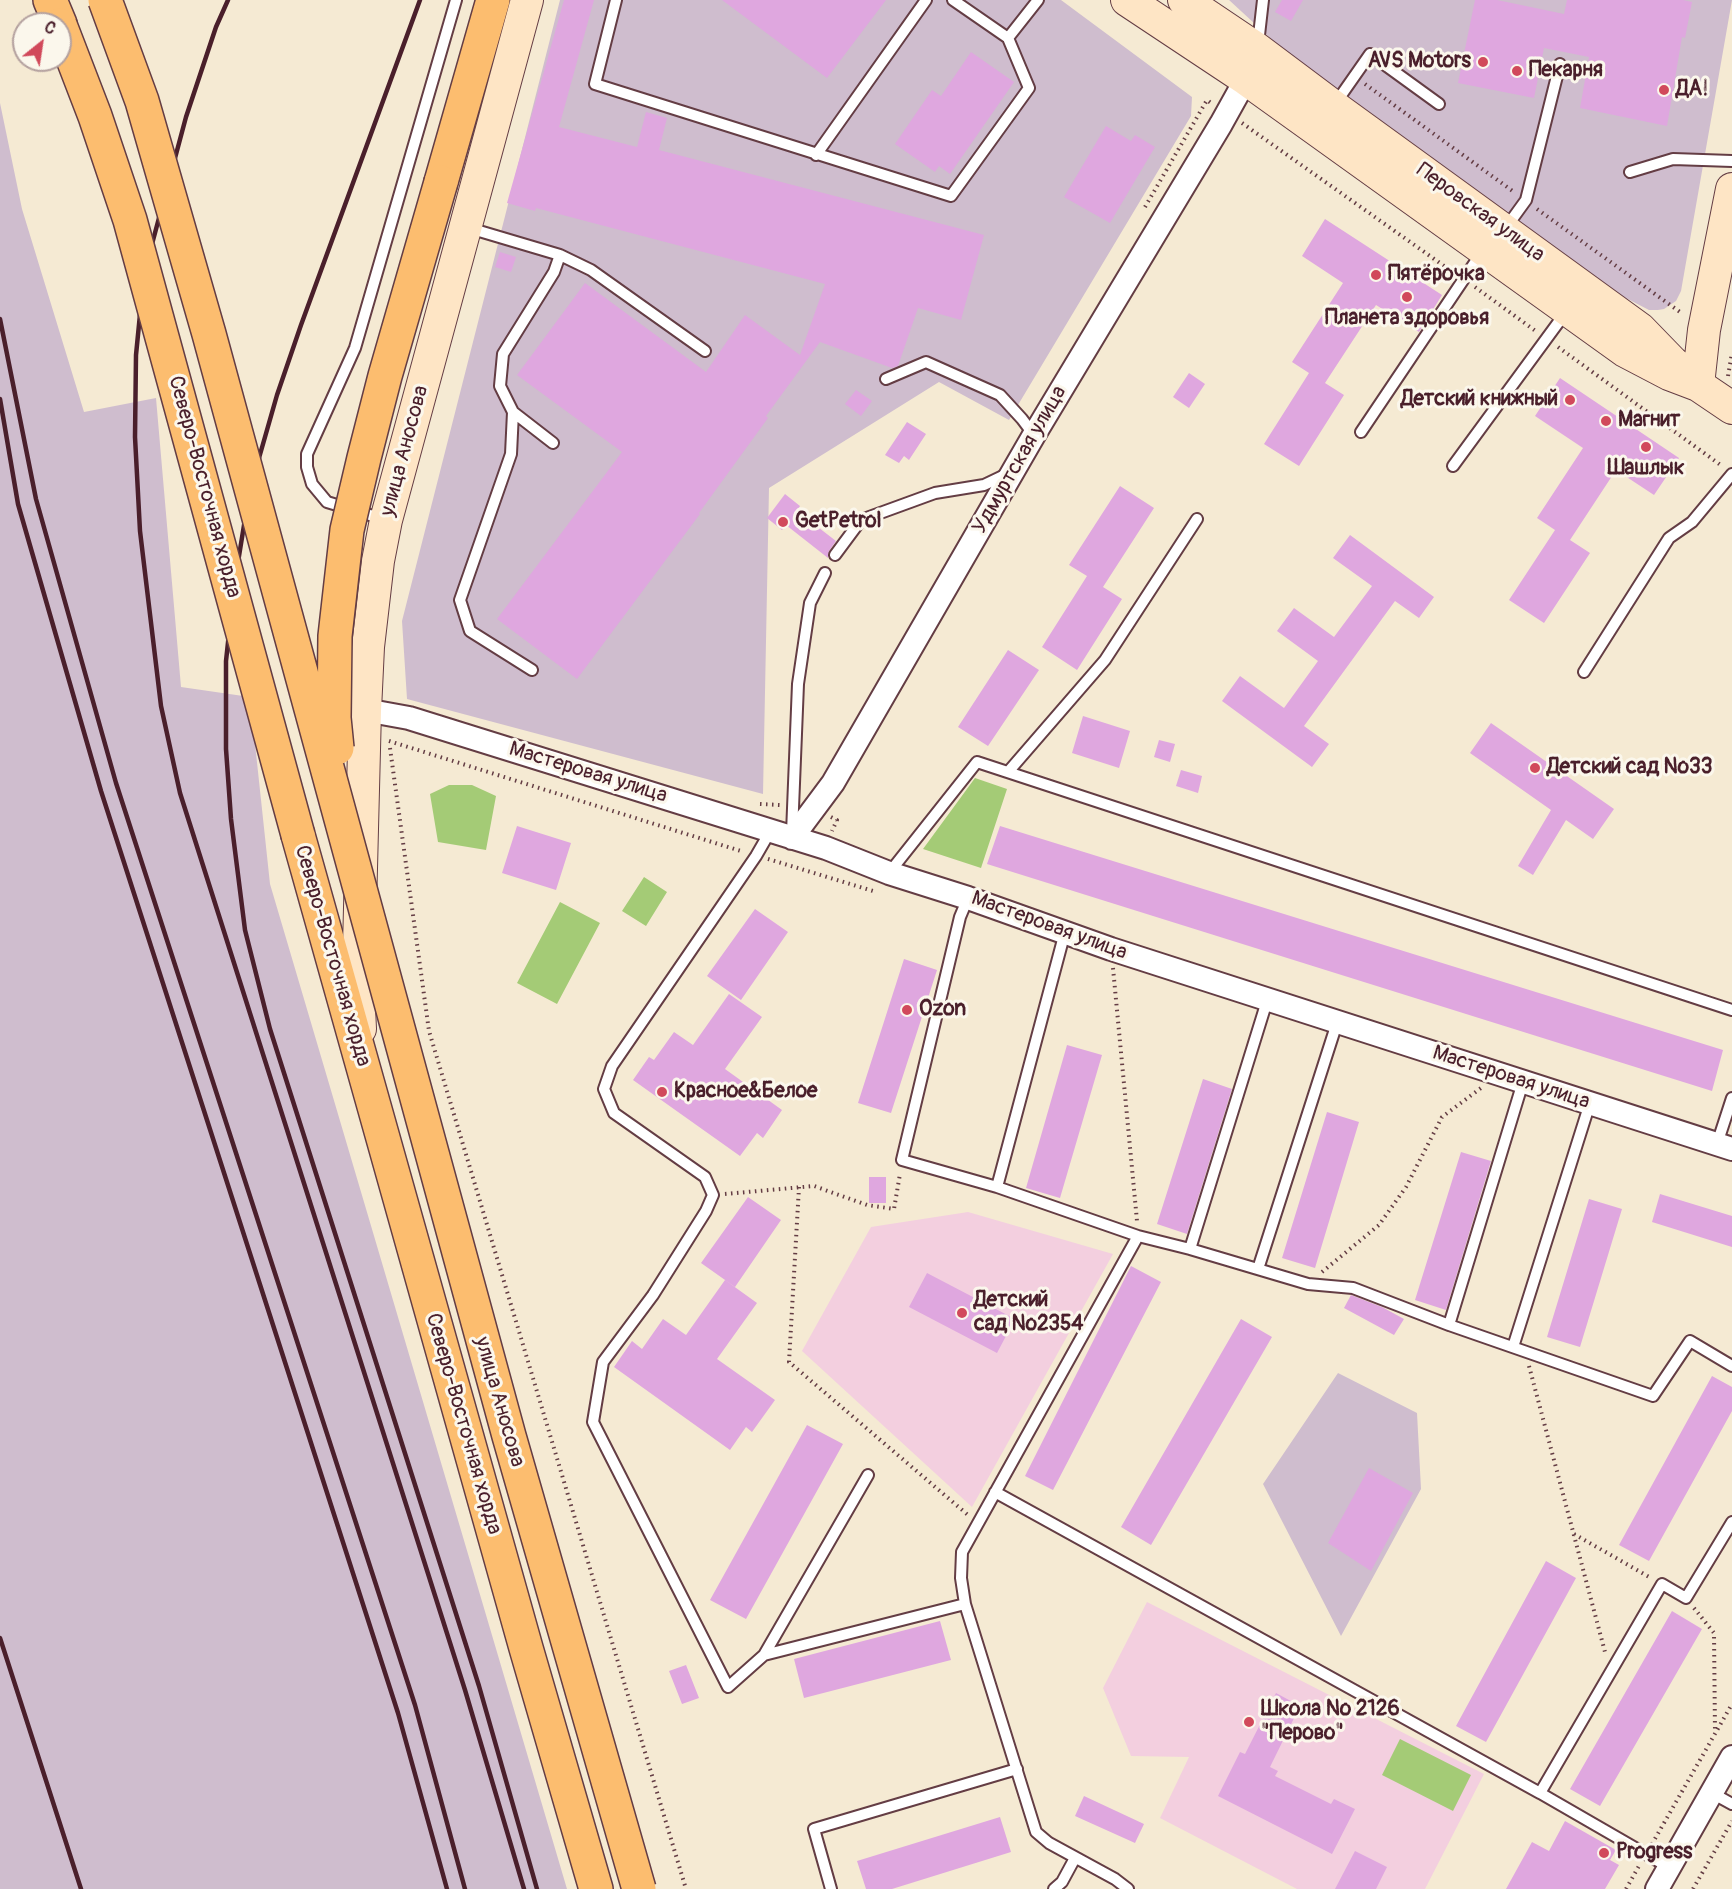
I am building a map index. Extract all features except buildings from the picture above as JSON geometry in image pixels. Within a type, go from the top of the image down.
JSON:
[{"type":"main road","name":"Северо-Восточная хорда","points":[[105,0],[145,112],[209,334],[513,1448],[639,1889]]},
{"type":"main road","name":"Северо-Восточная хорда","points":[[344,824],[334,718],[335,636],[347,530],[385,376],[493,0]]},
{"type":"main road","name":"Северо-Восточная хорда","points":[[72,56],[130,220],[298,835],[596,1889]]},
{"type":"street","name":"улица Аносова","points":[[527,0],[386,520],[378,561],[369,638],[378,711],[360,915],[359,1022],[365,1056],[606,1889]]},
{"type":"street","name":"Перовская улица","points":[[1127,0],[1494,240],[1640,329],[1672,362],[1719,392]]},
{"type":"street","points":[[1184,0],[1257,49]]},
{"type":"street","points":[[1204,0],[1257,49]]},
{"type":"street","name":"Перовская улица","points":[[1257,49],[1333,106],[1494,240],[1568,310],[1625,351],[1669,374],[1719,392]]},
{"type":"street","name":"Удмуртская улица","points":[[781,834],[832,783],[1034,435],[1228,113],[1246,79]]},
{"type":"street","points":[[1719,392],[1704,330],[1732,189]]},
{"type":"street","name":"Мастеровая улица","points":[[378,711],[826,848],[886,883],[968,898],[1267,1001],[1725,1146]]},
{"type":"street","name":"улица Аносова","points":[[360,915],[639,1889]]},
{"type":"street","points":[[1657,1889],[1732,1757]]},
{"type":"lane","points":[[386,520],[327,502],[312,484],[307,467],[307,454],[355,348],[456,0]]},
{"type":"lane","points":[[616,0],[595,84],[951,196],[1029,88],[1008,38],[953,0]]},
{"type":"lane","points":[[816,155],[926,0]]},
{"type":"lane","points":[[1008,38],[1038,0]]},
{"type":"lane","points":[[1257,49],[1263,0]]},
{"type":"lane","points":[[1333,106],[1370,54],[1439,104]]},
{"type":"lane","points":[[1361,432],[1464,280],[1526,201],[1560,64]]},
{"type":"lane","points":[[1630,172],[1673,159],[1732,161]]},
{"type":"lane","points":[[466,227],[560,255],[591,270],[705,351]]},
{"type":"lane","points":[[553,443],[513,412],[500,386],[503,354],[554,272],[560,255]]},
{"type":"lane","points":[[1453,466],[1568,310]]},
{"type":"lane","points":[[886,379],[926,362],[1000,395],[1034,435]]},
{"type":"lane","points":[[513,412],[511,454],[460,600],[470,631],[532,670]]},
{"type":"lane","points":[[1584,672],[1669,538],[1692,522],[1728,470]]},
{"type":"lane","points":[[835,555],[861,520],[935,493],[984,485],[1013,471]]},
{"type":"lane","points":[[1008,772],[1105,660],[1197,519]]},
{"type":"lane","points":[[825,573],[810,603],[798,684],[793,804],[781,834],[756,856],[612,1066],[604,1089],[614,1113],[705,1177],[713,1195],[706,1211],[653,1295],[603,1362],[593,1422],[728,1687],[764,1655],[868,1475]]},
{"type":"lane","points":[[886,883],[977,762],[1732,1010]]},
{"type":"lane","points":[[968,898],[960,917],[902,1161],[997,1187],[1138,1236],[1191,1249],[1308,1284],[1353,1288],[1449,1325],[1653,1396],[1690,1341],[1732,1366]]},
{"type":"lane","points":[[997,1187],[1065,932]]},
{"type":"lane","points":[[1191,1249],[1267,1001]]},
{"type":"lane","points":[[1258,1269],[1337,1023]]},
{"type":"lane","points":[[1449,1325],[1524,1082]]},
{"type":"lane","points":[[1725,1146],[1732,1098]]},
{"type":"lane","points":[[1513,1347],[1590,1103]]},
{"type":"lane","points":[[1128,1889],[1115,1879],[1049,1844],[1036,1832],[965,1604],[960,1578],[962,1552],[1138,1236]]},
{"type":"lane","points":[[995,1492],[1540,1793],[1670,1868]]},
{"type":"lane","points":[[1540,1793],[1662,1584],[1686,1598],[1732,1522]]},
{"type":"lane","points":[[764,1655],[965,1604]]},
{"type":"lane","points":[[831,1889],[814,1829],[1017,1769]]},
{"type":"lane","points":[[1712,1793],[1732,1804]]},
{"type":"lane","points":[[1054,1889],[1062,1882],[1075,1858]]},
{"type":"path","points":[[1354,76],[1680,312]]},
{"type":"path","points":[[1141,213],[1207,100],[1655,415],[1728,470]]},
{"type":"path","points":[[1719,392],[1732,353]]},
{"type":"path","points":[[378,711],[389,741],[429,1031],[686,1889]]},
{"type":"path","points":[[389,741],[756,856],[886,883]]},
{"type":"path","points":[[751,802],[762,805],[793,804]]},
{"type":"path","points":[[1111,949],[1138,1236]]},
{"type":"path","points":[[1308,1284],[1378,1225],[1406,1187],[1442,1117],[1498,1074]]},
{"type":"path","points":[[713,1195],[814,1186],[867,1205],[894,1209],[902,1161]]},
{"type":"path","points":[[799,1187],[789,1362],[978,1524]]},
{"type":"path","points":[[1525,1351],[1611,1671]]},
{"type":"path","points":[[1574,1534],[1662,1584]]},
{"type":"path","points":[[1686,1598],[1714,1633],[1714,1734]]},
{"type":"path","points":[[1626,1889],[1732,1704]]},
{"type":"path","points":[[1693,1889],[1732,1821]]},
{"type":"shaded area","points":[[560,0],[1061,0],[1192,97],[1191,116],[1009,420],[939,382],[769,488],[763,794],[407,699],[402,621]]},
{"type":"shaded area","points":[[1229,0],[1732,0],[1681,291],[1676,301],[1664,309],[1649,310],[1624,297],[1280,47]]},
{"type":"shaded area","points":[[0,103],[22,209],[84,412],[156,398],[181,687],[250,697],[270,884],[567,1889],[0,1889]]},
{"type":"shaded area","points":[[968,1212],[1113,1254],[972,1507],[802,1351],[871,1227]]},
{"type":"shaded area","points":[[1338,1373],[1417,1413],[1421,1489],[1341,1636],[1263,1484]]},
{"type":"shaded area","name":"Школа № 2126 \"Перово\"","points":[[1147,1602],[1484,1774],[1425,1889],[1297,1889],[1160,1818],[1189,1757],[1131,1756],[1103,1688]]},
{"type":"green space","points":[[975,778],[1007,789],[981,868],[923,849]]},
{"type":"green space","points":[[449,785],[472,785],[496,796],[486,850],[438,842],[430,794]]},
{"type":"green space","points":[[644,877],[667,892],[646,926],[622,911]]},
{"type":"green space","points":[[560,902],[600,923],[557,1004],[517,983]]},
{"type":"green space","points":[[1400,1739],[1471,1775],[1453,1811],[1382,1775]]},
{"type":"railway","points":[[228,0],[216,27],[186,117],[144,274],[136,355],[135,437],[140,531],[161,706],[180,793],[465,1690],[524,1889]]},
{"type":"railway","points":[[420,0],[301,325],[277,395],[259,458],[245,519],[234,587],[226,661],[226,749],[231,819],[245,930],[270,1029],[479,1686],[537,1889]]},
{"type":"railway","points":[[0,319],[36,499],[116,783],[415,1705],[465,1889]]},
{"type":"railway","points":[[0,399],[18,504],[101,791],[398,1713],[447,1889]]},
{"type":"railway","points":[[0,1638],[81,1889]]},
{"type":"place","name":"AVS Motors","points":[[1483,62]]},
{"type":"place","name":"Пекарня","points":[[1517,71]]},
{"type":"place","name":"ДА!","points":[[1664,90]]},
{"type":"place","name":"Пятёрочка","points":[[1376,275]]},
{"type":"place","name":"Планета здоровья","points":[[1407,297]]},
{"type":"place","name":"Детский книжный","points":[[1570,400]]},
{"type":"place","name":"Магнит","points":[[1606,421]]},
{"type":"place","name":"Шашлык","points":[[1646,447]]},
{"type":"place","name":"GetPetrol","points":[[783,522]]},
{"type":"place","name":"Детский сад №33","points":[[1535,768]]},
{"type":"place","name":"Ozon","points":[[907,1010]]},
{"type":"place","name":"Красное&Белое","points":[[662,1092]]},
{"type":"place","name":"Детский сад №2354","points":[[962,1313]]},
{"type":"place","name":"Школа № 2126 \"Перово\"","points":[[1249,1722]]},
{"type":"place","name":"Progress","points":[[1604,1853]]}]
